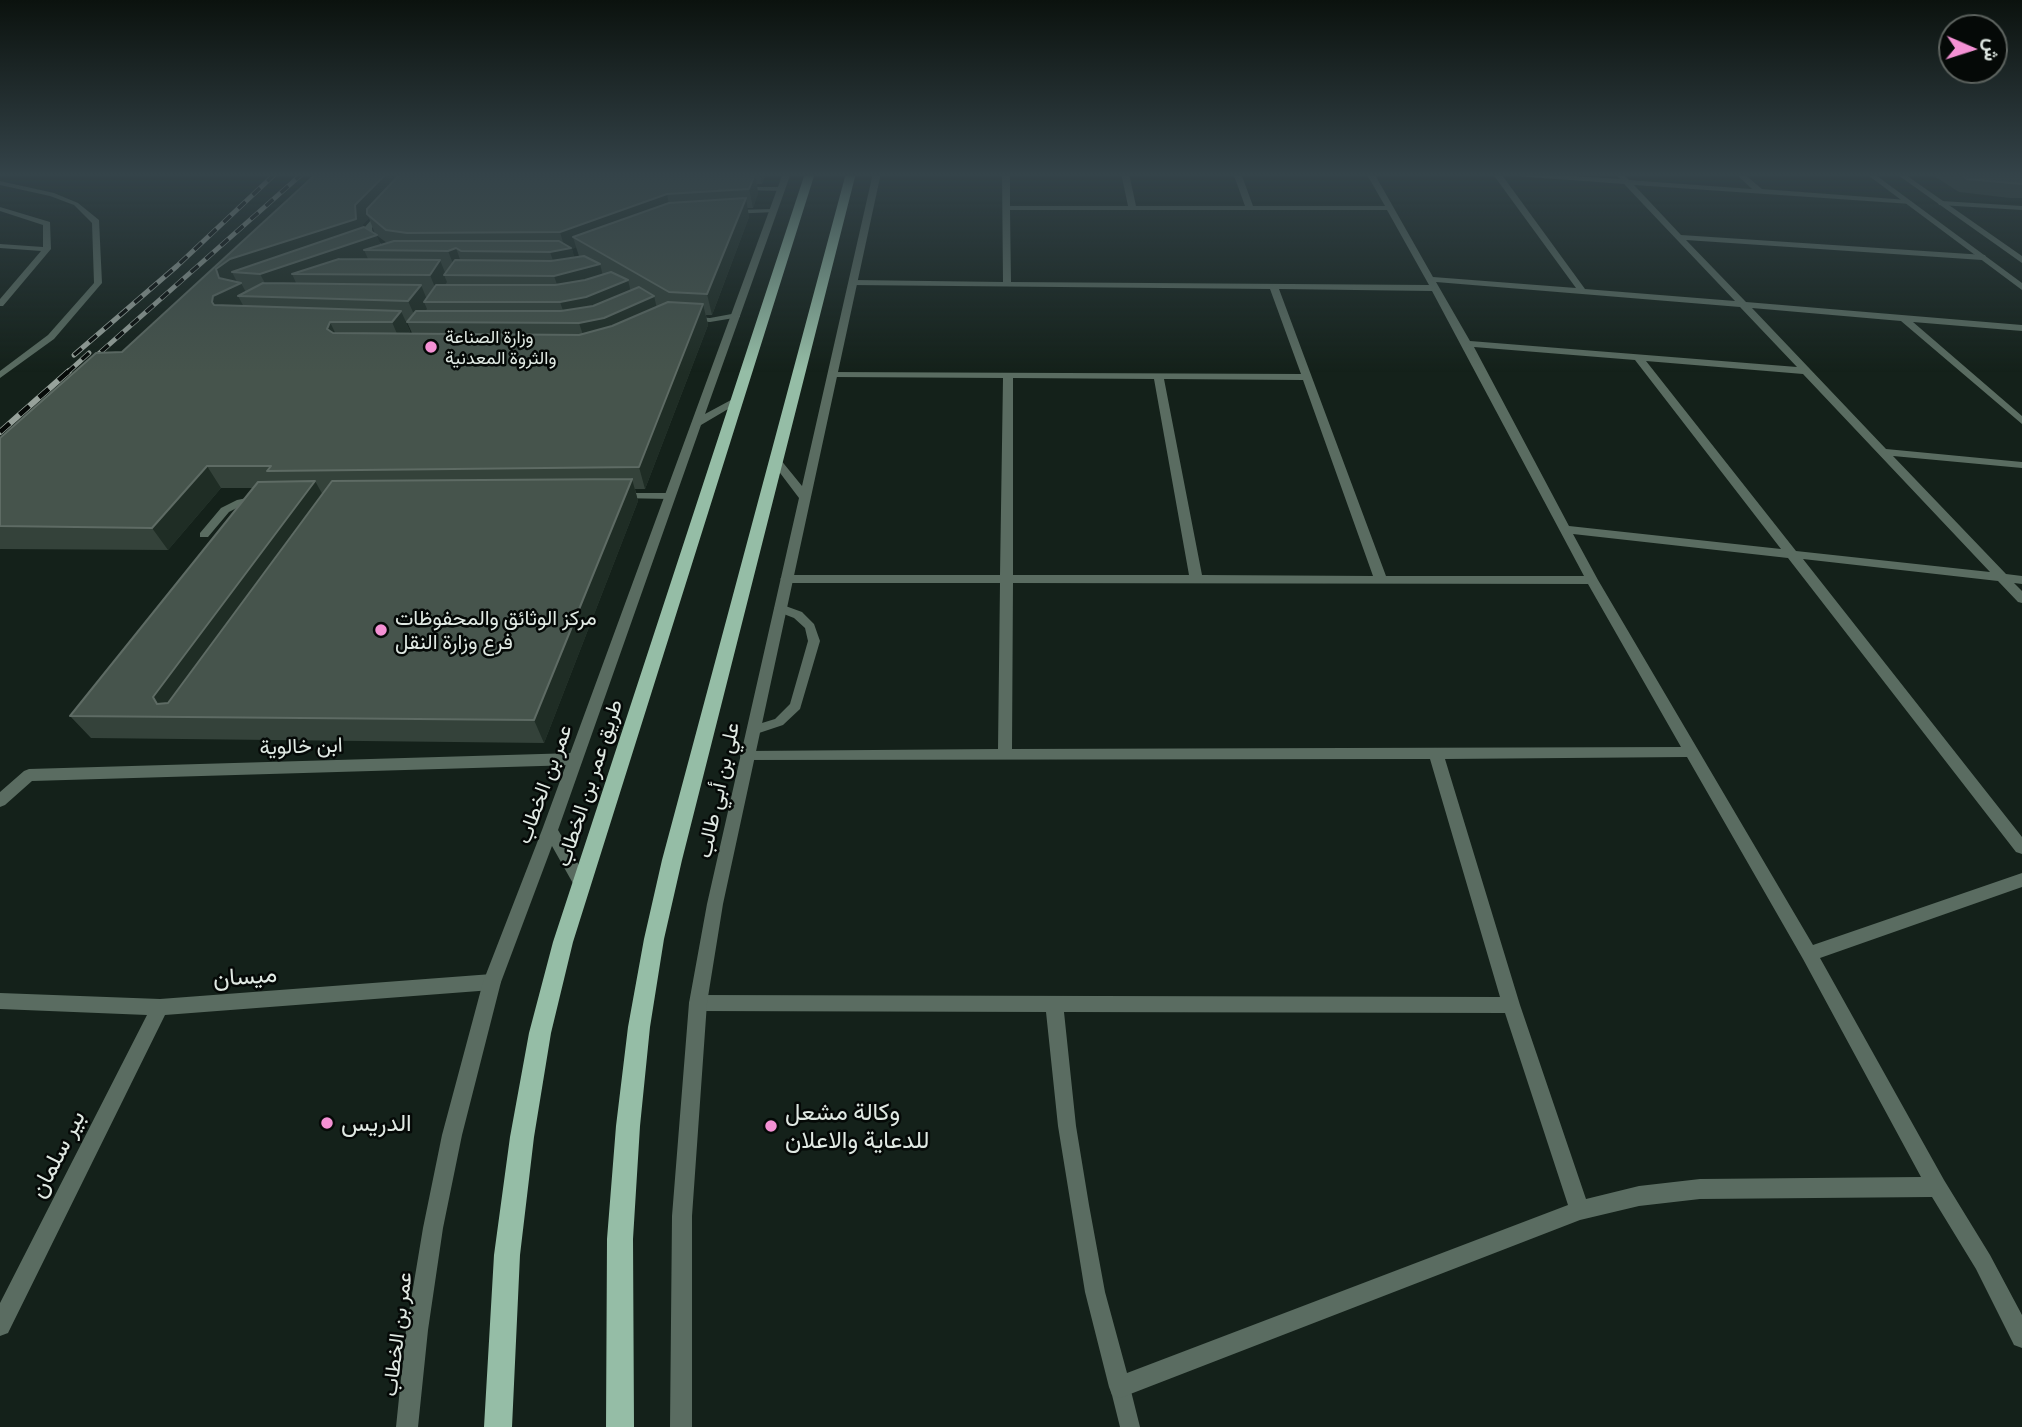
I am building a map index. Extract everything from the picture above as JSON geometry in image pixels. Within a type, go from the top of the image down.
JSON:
[{"type":"main road","name":"طريق عمر بن الخطاب","points":[[498,1427],[508,1255],[522,1137],[540,1033],[581,882],[788,240]]},
{"type":"main road","points":[[620,1427],[618,1368],[621,1239],[628,1126],[639,1027],[672,860],[834,240]]},
{"type":"street","name":"عمر بن الخطاب","points":[[407,1427],[417,1331],[433,1227],[452,1135],[492,982],[550,830],[763,240]]},
{"type":"street","name":"علي بن أبي طالب","points":[[681,1427],[682,1216],[698,1003],[715,904],[752,730],[863,240]]},
{"type":"street","points":[[1007,240],[1007,285]]},
{"type":"street","points":[[1407,240],[1592,580],[1810,954],[1937,1187],[1983,1262],[2022,1337]]},
{"type":"street","points":[[1545,240],[1582,291]]},
{"type":"street","points":[[1680,240],[2022,599]]},
{"type":"street","points":[[1717,240],[1982,257]]},
{"type":"street","points":[[1959,240],[2022,287]]},
{"type":"street","points":[[1993,240],[2022,260]]},
{"type":"street","points":[[854,283],[1274,287],[1432,284],[1582,291],[2022,328]]},
{"type":"street","points":[[1274,287],[1381,580]]},
{"type":"street","points":[[1903,318],[2022,421]]},
{"type":"street","points":[[1466,344],[1805,371]]},
{"type":"street","points":[[1638,358],[2022,848]]},
{"type":"street","points":[[833,374],[1307,377]]},
{"type":"street","points":[[1005,755],[1008,375]]},
{"type":"street","points":[[1158,376],[1196,579]]},
{"type":"street","points":[[697,423],[735,402]]},
{"type":"street","points":[[1882,452],[2022,465]]},
{"type":"street","points":[[776,461],[804,497]]},
{"type":"street","points":[[1565,529],[2022,580]]},
{"type":"street","points":[[786,579],[1592,580]]},
{"type":"street","points":[[747,756],[1692,752]]},
{"type":"street","points":[[1436,753],[1511,1005],[1580,1210]]},
{"type":"street","name":"ابن خالوية","points":[[0,802],[29,775],[575,758]]},
{"type":"street","points":[[550,830],[581,882]]},
{"type":"street","points":[[1810,954],[2022,880]]},
{"type":"street","name":"ميسان","points":[[0,1001],[160,1007],[492,982]]},
{"type":"street","points":[[698,1003],[1511,1005]]},
{"type":"street","points":[[1054,1005],[1066,1126],[1079,1205],[1095,1292],[1120,1387],[1580,1210],[1639,1196],[1700,1189],[1937,1187]]},
{"type":"street","name":"بير سلمان","points":[[0,1325],[160,1007]]},
{"type":"lane","points":[[0,304],[47,249],[47,240]]},
{"type":"lane","points":[[0,375],[51,337],[98,283],[97,240]]},
{"type":"lane","points":[[361,246],[374,241],[383,247]]},
{"type":"lane","points":[[0,246],[47,249]]},
{"type":"lane","points":[[684,318],[710,320],[737,315]]},
{"type":"lane","points":[[615,496],[670,496]]},
{"type":"lane","points":[[204,534],[225,510],[240,502],[270,499]]},
{"type":"lane","points":[[752,730],[779,722],[796,706],[814,641],[810,626],[798,615],[780,608]]},
{"type":"lane","points":[[1120,1387],[1130,1427]]},
{"type":"building","points":[[244,240],[291,240],[230,259],[216,269],[219,278],[241,283],[213,296],[214,305],[401,311],[392,322],[330,322],[327,329],[333,333],[579,335],[612,326],[668,302],[703,304],[639,467],[267,471],[271,466],[207,466],[152,528],[0,526],[0,438],[96,353],[122,352]]},
{"type":"building","points":[[327,240],[363,240],[260,274],[232,272]]},
{"type":"building","points":[[578,240],[729,240],[707,294],[669,292]]},
{"type":"building","points":[[394,241],[559,241],[571,248],[550,252],[461,251],[456,248],[448,251],[364,250]]},
{"type":"building","points":[[584,256],[600,264],[554,276],[444,275],[455,260],[551,261]]},
{"type":"building","points":[[339,259],[440,260],[430,275],[292,274]]},
{"type":"building","points":[[611,272],[628,280],[586,297],[560,302],[424,302],[436,285],[555,285]]},
{"type":"building","points":[[263,283],[421,285],[408,301],[238,296]]},
{"type":"building","points":[[639,287],[654,296],[604,318],[579,323],[407,322],[416,311],[561,311],[593,306]]},
{"type":"building","name":"مركز الوثائق والمحفوظات فرع وزارة النقل","points":[[632,479],[534,720],[70,716],[258,482],[315,481],[153,697],[157,704],[168,703],[332,481]]},
{"type":"railway","points":[[74,355],[205,240]]},
{"type":"railway","points":[[86,365],[228,240]]},
{"type":"railway","points":[[67,373],[89,353]]},
{"type":"railway","points":[[0,432],[69,371]]},
{"type":"place","name":"وزارة الصناعة والثروة المعدنية","points":[[431,347]]},
{"type":"place","name":"مركز الوثائق والمحفوظات فرع وزارة النقل","points":[[381,630]]},
{"type":"place","name":"الدريس","points":[[327,1123]]},
{"type":"place","name":"وكالة مشعل للدعاية والاعلان","points":[[771,1126]]}]
